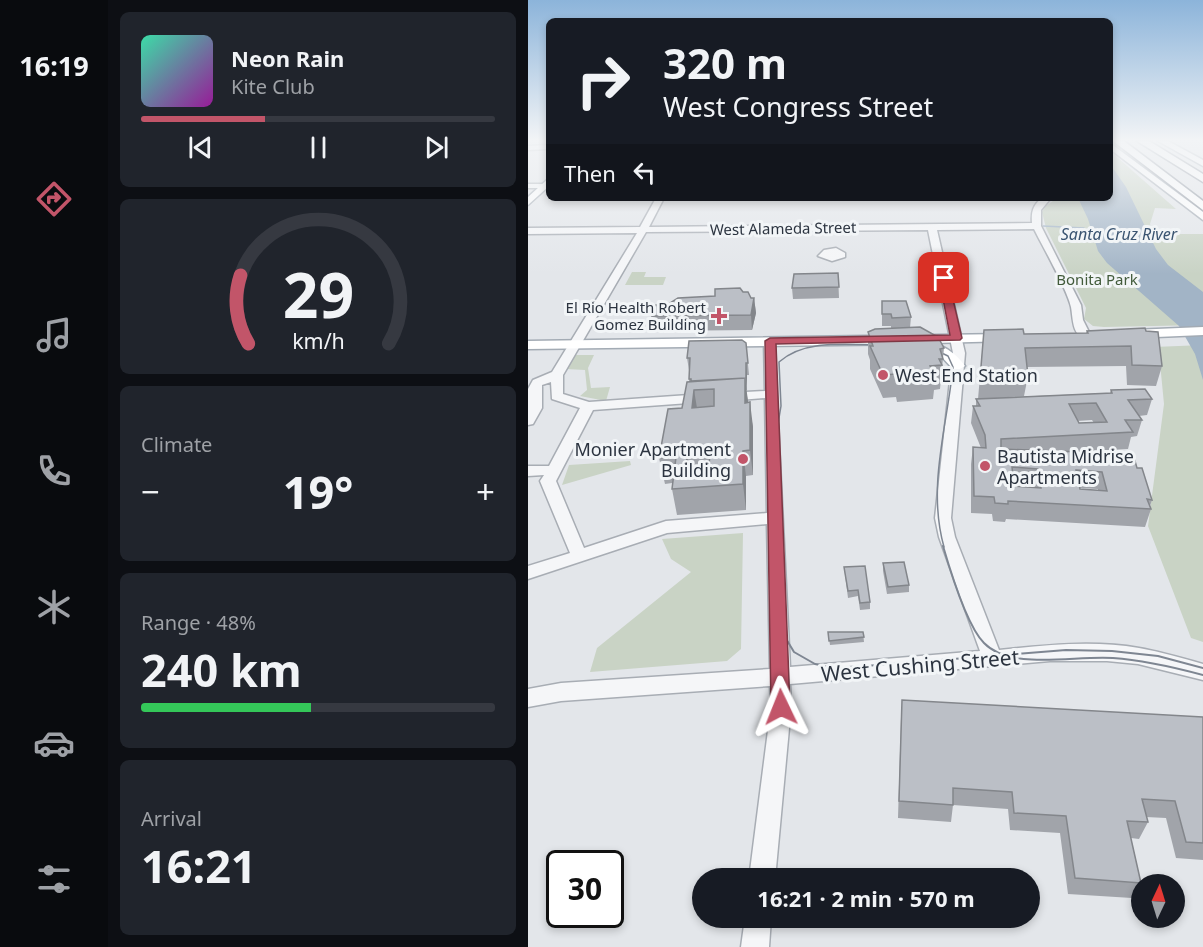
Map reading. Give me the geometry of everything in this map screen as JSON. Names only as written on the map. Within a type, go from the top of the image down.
[{"type":"highway","points":[[1175,185],[1203,207]]},
{"type":"main road","points":[[528,202],[546,185]]},
{"type":"main road","points":[[1162,185],[1203,217]]},
{"type":"main road","points":[[1203,331],[1168,335],[1203,338]]},
{"type":"main road","points":[[1065,337],[1090,336]]},
{"type":"main road","points":[[528,345],[1023,337]]},
{"type":"main road","points":[[899,339],[945,352],[958,366]]},
{"type":"street","points":[[658,201],[624,265],[557,375],[557,396],[588,406],[772,394]]},
{"type":"street","points":[[1043,201],[1034,212],[1033,226],[1063,300],[1074,300],[1077,320],[1090,336]]},
{"type":"street","points":[[932,226],[956,338],[958,366],[943,518],[947,537],[993,659]]},
{"type":"street","name":"West Alameda Street","points":[[528,231],[1033,226]]},
{"type":"street","points":[[833,251],[835,228]]},
{"type":"street","points":[[763,868],[781,707],[770,341]]},
{"type":"street","points":[[528,421],[535,408],[534,390],[537,383],[557,375]]},
{"type":"street","points":[[579,555],[548,481],[588,406]]},
{"type":"street","points":[[528,471],[554,470]]},
{"type":"street","points":[[528,573],[666,527],[776,518]]},
{"type":"street","name":"West Cushing Street","points":[[528,699],[561,692],[780,677],[1050,653],[1107,653],[1138,656],[1203,672]]},
{"type":"street","points":[[755,947],[757,928]]},
{"type":"green space","name":"Bonita Park","points":[[1113,185],[1149,185],[1176,209],[1155,208],[1150,224],[1154,234],[1203,234],[1203,325],[1093,326],[1084,319],[1086,308],[1046,228],[1042,212],[1053,201],[1113,201]]},
{"type":"green space","points":[[632,272],[646,272],[644,277],[666,277],[663,285],[625,285]]},
{"type":"green space","points":[[1203,345],[1203,642],[1191,638],[1148,526],[1164,404],[1160,363],[1154,347]]},
{"type":"green space","points":[[574,355],[594,355],[588,368],[591,388],[610,387],[606,401],[580,396],[587,390],[585,370],[566,369]]},
{"type":"green space","points":[[630,461],[631,465],[562,485],[569,465]]},
{"type":"green space","points":[[743,533],[741,649],[727,661],[590,672],[597,648],[691,572],[671,559],[662,539]]},
{"type":"water","name":"Santa Cruz River","points":[[1113,185],[1125,185],[1156,249],[1168,265],[1203,292],[1203,380],[1195,354],[1179,326],[1107,263],[1098,251],[1079,201],[1113,201]]},
{"type":"building","points":[[838,273],[839,287],[792,288],[794,274]]},
{"type":"building","points":[[740,288],[754,298],[751,315],[652,316],[656,305],[667,305],[678,298],[715,296],[715,289]]},
{"type":"building","points":[[882,301],[906,301],[911,317],[892,318],[891,314],[882,314]]},
{"type":"building","points":[[920,327],[938,337],[944,348],[940,349],[943,359],[939,359],[942,365],[930,366],[934,375],[898,378],[896,374],[883,375],[870,346],[873,346],[868,332],[875,329]]},
{"type":"building","points":[[1145,328],[1146,331],[1158,332],[1162,366],[1132,365],[1131,346],[1025,348],[1028,376],[980,379],[984,330],[1023,329],[1024,334],[1088,333],[1087,331]]},
{"type":"building","points":[[742,340],[746,343],[748,363],[746,363],[746,378],[691,381],[689,379],[690,358],[687,358],[689,341]]},
{"type":"building","points":[[745,378],[745,403],[750,402],[750,450],[743,451],[743,484],[672,489],[676,457],[659,458],[668,409],[682,408],[687,382]],"holes":[[[714,389],[714,406],[692,408],[694,390]],[[710,455],[708,474],[685,477],[687,456]]]},
{"type":"building","points":[[1145,389],[1152,399],[1128,400],[1142,420],[1125,420],[1133,432],[1001,439],[1001,449],[1133,454],[1137,468],[1142,468],[1152,500],[1147,499],[1151,509],[1008,501],[1008,504],[995,503],[994,497],[974,496],[973,447],[986,448],[985,435],[973,406],[980,406],[976,399],[1112,393],[1111,390]],"holes":[[[1096,403],[1107,422],[1079,423],[1069,404]],[[1012,467],[1038,469],[1041,488],[1014,486]],[[1076,470],[1102,472],[1107,491],[1080,489]]]},
{"type":"building","points":[[904,562],[909,585],[888,587],[883,563]]},
{"type":"building","points":[[865,566],[870,602],[860,603],[858,590],[848,591],[844,567]]},
{"type":"building","points":[[828,632],[863,632],[864,637],[829,641]]},
{"type":"building","points":[[902,700],[1203,717],[1203,843],[1186,842],[1175,801],[1142,799],[1148,822],[1127,821],[1139,874],[1131,874],[1131,882],[1075,878],[1066,816],[1014,813],[1012,792],[953,788],[953,805],[899,801]]},
{"type":"waterway","points":[[1043,226],[1084,228]]},
{"type":"tram line","points":[[780,547],[776,436],[781,406],[779,362],[790,354],[815,346],[884,345]]},
{"type":"tram line","points":[[929,347],[948,356],[953,367],[938,480],[937,502],[944,547]]},
{"type":"tram line","points":[[780,546],[785,637],[794,652],[815,664],[833,668],[1004,655]]},
{"type":"tram line","points":[[943,546],[971,624],[984,643],[1004,655]]},
{"type":"tram line","points":[[1004,655],[1066,650],[1112,651],[1158,656],[1203,668]]},
{"type":"tram line","points":[[1004,655],[1044,660],[1124,659],[1158,664],[1203,675]]},
{"type":"place","name":"El Rio Health Robert Gomez Building","points":[[719,316]]},
{"type":"place","name":"West End Station","points":[[883,375]]},
{"type":"place","name":"Monier Apartment Building","points":[[743,459]]},
{"type":"place","name":"Bautista Midrise Apartments","points":[[985,466]]},
{"type":"route","points":[[781,707],[770,341],[956,338],[944,278]]}]
